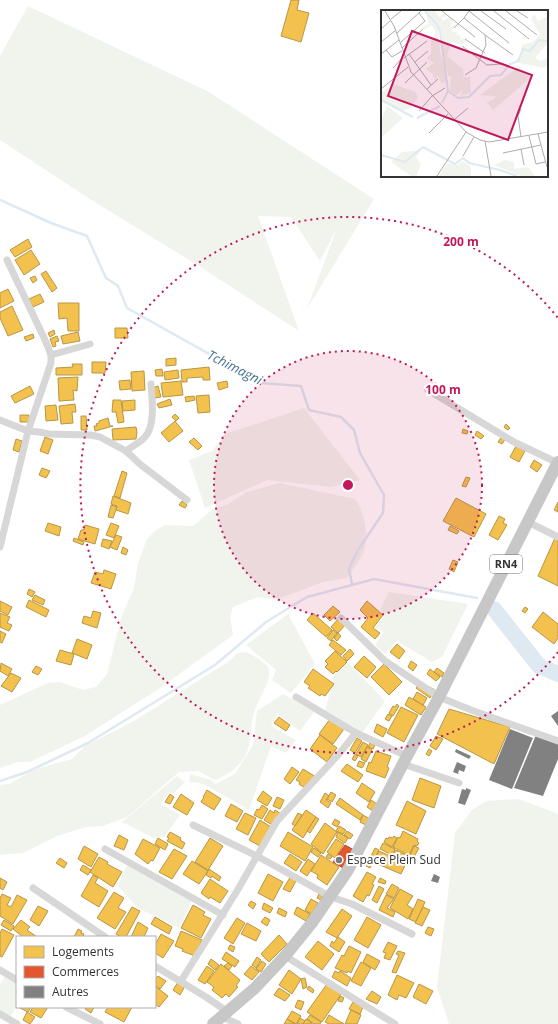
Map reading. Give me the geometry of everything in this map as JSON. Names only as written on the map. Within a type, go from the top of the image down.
[{"type":"highway","name":"RN4","points":[[221,1018],[255,988],[285,956],[331,897],[348,870],[439,697],[453,666],[558,462]]},
{"type":"street","points":[[0,547],[28,431],[51,363],[51,355],[45,340],[7,260]]},
{"type":"street","points":[[51,355],[90,344]]},
{"type":"street","points":[[126,451],[144,438],[148,432],[152,414],[151,384]]},
{"type":"street","points":[[428,390],[514,442],[558,462]]},
{"type":"street","points":[[0,420],[28,431],[49,434],[90,435],[100,437],[126,451],[141,466],[186,500]]},
{"type":"street","points":[[528,522],[558,537]]},
{"type":"street","points":[[341,618],[385,661],[439,697],[558,741]]},
{"type":"street","points":[[296,697],[356,734],[405,760],[460,783]]},
{"type":"street","points":[[181,981],[223,915],[277,821],[356,734]]},
{"type":"street","points":[[193,825],[257,856],[331,897],[352,904],[412,934]]},
{"type":"street","points":[[105,849],[223,915]]},
{"type":"street","points":[[33,888],[104,936]]},
{"type":"street","points":[[285,956],[395,1024]]},
{"type":"street","points":[[156,967],[181,981],[221,1018],[238,1024]]},
{"type":"street","points":[[0,970],[16,979]]},
{"type":"street","points":[[68,1008],[100,1024]]},
{"type":"street","points":[[0,1014],[17,1024]]},
{"type":"shaded area","points":[[28,6],[209,92],[374,199],[307,309],[337,228],[320,261],[291,217],[258,216],[299,331],[199,266],[93,201],[0,140],[0,56]]},
{"type":"shaded area","points":[[304,408],[360,480],[331,487],[267,480],[205,508],[189,460],[212,451],[225,434]]},
{"type":"shaded area","points":[[280,483],[355,499],[364,518],[366,538],[364,551],[361,558],[347,578],[323,582],[275,600],[258,597],[233,607],[230,617],[233,635],[160,688],[85,736],[30,762],[19,762],[0,768],[0,705],[48,683],[60,682],[83,690],[96,687],[107,674],[121,618],[134,588],[138,563],[147,539],[156,530],[165,525],[193,526],[212,510],[228,504],[247,492]]},
{"type":"shaded area","points":[[389,592],[468,604],[442,657],[432,662],[397,641],[385,654],[375,645],[384,632],[376,627],[385,615],[380,610]]},
{"type":"shaded area","points":[[288,614],[315,664],[291,693],[272,680],[276,670],[246,645]]},
{"type":"shaded area","points":[[246,652],[268,667],[269,677],[254,713],[247,753],[235,769],[215,780],[198,771],[179,772],[127,817],[103,826],[86,827],[57,836],[23,853],[0,855],[0,785],[9,784],[36,769],[72,759],[85,746],[134,721],[231,660],[237,653]]},
{"type":"shaded area","points":[[340,654],[385,701],[362,733],[325,711]]},
{"type":"shaded area","points":[[283,694],[314,712],[300,731],[278,714],[271,726],[296,740],[286,753],[271,746],[249,810],[204,784],[189,782],[190,774],[211,780],[216,784],[235,774],[253,745],[257,711]]},
{"type":"shaded area","points":[[177,776],[185,782],[174,793],[168,793],[161,804],[180,815],[164,837],[154,838],[122,822]]},
{"type":"shaded area","points":[[519,799],[558,814],[558,1024],[449,1024],[437,987],[455,833],[472,810],[486,801]]},
{"type":"shaded area","points":[[128,865],[192,901],[179,928],[138,908],[118,886],[124,870]]},
{"type":"shaded area","points":[[6,975],[16,981],[16,1007],[10,1017],[0,1012],[0,984]]},
{"type":"building: Logements","points":[[291,0],[299,0],[297,10],[309,13],[301,42],[281,36]]},
{"type":"building: Logements","points":[[28,239],[32,247],[15,257],[10,250]]},
{"type":"building: Logements","points":[[31,250],[40,264],[24,275],[15,260]]},
{"type":"building: Logements","points":[[46,271],[57,288],[52,292],[41,274]]},
{"type":"building: Logements","points":[[35,276],[37,280],[33,283],[30,278]]},
{"type":"building: Logements","points":[[8,289],[14,301],[0,308],[0,293]]},
{"type":"building: Logements","points":[[40,294],[44,302],[33,307],[29,299]]},
{"type":"building: Logements","points":[[58,303],[79,303],[79,331],[68,331],[67,318],[59,319]]},
{"type":"building: Logements","points":[[12,306],[23,330],[8,336],[0,318],[0,312]]},
{"type":"building: Logements","points":[[115,328],[127,328],[128,338],[115,338]]},
{"type":"building: Logements","points":[[54,330],[55,334],[50,337],[48,333]]},
{"type":"building: Logements","points":[[78,332],[80,341],[63,344],[61,336]]},
{"type":"building: Logements","points":[[33,334],[34,338],[26,341],[24,337]]},
{"type":"building: Logements","points":[[57,336],[59,341],[55,342],[56,346],[53,347],[50,339]]},
{"type":"building: Logements","points":[[176,358],[176,365],[166,366],[166,359]]},
{"type":"building: Logements","points":[[92,362],[106,362],[105,373],[92,373]]},
{"type":"building: Logements","points":[[72,364],[82,364],[82,375],[56,375],[56,368],[73,367]]},
{"type":"building: Logements","points":[[209,367],[210,380],[203,380],[203,377],[187,378],[187,382],[182,382],[181,370]]},
{"type":"building: Logements","points":[[162,369],[163,376],[156,376],[155,370]]},
{"type":"building: Logements","points":[[178,370],[179,378],[165,380],[164,372]]},
{"type":"building: Logements","points":[[144,371],[145,390],[132,391],[131,372]]},
{"type":"building: Logements","points":[[78,377],[77,391],[73,390],[74,400],[59,401],[58,378]]},
{"type":"building: Logements","points":[[130,380],[131,389],[120,390],[119,381]]},
{"type":"building: Logements","points":[[181,381],[183,395],[163,397],[161,383]]},
{"type":"building: Logements","points":[[227,381],[228,387],[219,390],[217,383]]},
{"type":"building: Logements","points":[[30,386],[34,394],[15,403],[11,396]]},
{"type":"building: Logements","points":[[158,386],[161,397],[155,398],[152,388]]},
{"type":"building: Logements","points":[[209,395],[210,412],[198,413],[196,396]]},
{"type":"building: Logements","points":[[194,396],[195,400],[186,402],[185,397]]},
{"type":"building: Logements","points":[[170,399],[172,405],[159,408],[157,404]]},
{"type":"building: Logements","points":[[113,400],[121,400],[124,422],[118,423],[116,412],[112,412]]},
{"type":"building: Logements","points":[[135,400],[135,410],[123,411],[122,401]]},
{"type":"building: Logements","points":[[75,404],[76,412],[72,412],[73,423],[61,424],[59,406]]},
{"type":"building: Logements","points":[[56,405],[58,420],[46,421],[45,406]]},
{"type":"building: Logements","points":[[175,414],[179,418],[176,421],[172,417]]},
{"type":"building: Logements","points":[[20,415],[29,415],[30,422],[20,422]]},
{"type":"building: Logements","points":[[81,416],[86,416],[87,430],[81,430]]},
{"type":"building: Logements","points":[[108,418],[110,426],[113,426],[95,431],[94,426],[97,426],[96,424],[99,423],[99,421]]},
{"type":"building: Logements","points":[[175,421],[183,431],[169,442],[161,433]]},
{"type":"building: Logements","points":[[506,424],[510,428],[508,430],[504,427]]},
{"type":"building: Logements","points":[[136,427],[136,439],[113,440],[112,429]]},
{"type":"building: Logements","points":[[463,429],[468,431],[467,434],[462,433]]},
{"type":"building: Logements","points":[[477,431],[484,436],[481,439],[475,435]]},
{"type":"building: Logements","points":[[503,435],[506,438],[502,444],[498,442]]},
{"type":"building: Logements","points":[[45,437],[53,440],[48,454],[40,451]]},
{"type":"building: Logements","points":[[194,438],[202,446],[198,450],[189,442]]},
{"type":"building: Logements","points":[[16,439],[22,441],[19,452],[13,450]]},
{"type":"building: Logements","points":[[516,446],[525,451],[519,462],[510,457]]},
{"type":"building: Logements","points":[[534,460],[542,465],[537,472],[530,467]]},
{"type":"building: Logements","points":[[42,468],[50,471],[46,478],[39,475]]},
{"type":"building: Logements","points":[[122,471],[127,473],[120,498],[114,496]]},
{"type":"building: Logements","points":[[466,477],[470,478],[466,487],[462,486]]},
{"type":"building: Logements","points":[[113,496],[131,503],[128,514],[116,510],[117,506],[111,504]]},
{"type":"building: Logements","points":[[456,498],[486,514],[474,537],[443,521]]},
{"type":"building: Logements","points":[[182,501],[187,505],[185,508],[179,505]]},
{"type":"building: Logements","points":[[558,502],[558,512],[554,510]]},
{"type":"building: Logements","points":[[111,505],[117,507],[113,518],[108,517]]},
{"type":"building: Logements","points":[[499,516],[505,519],[503,523],[507,525],[498,540],[489,535]]},
{"type":"building: Logements","points":[[48,523],[61,527],[59,536],[45,531]]},
{"type":"building: Logements","points":[[111,523],[119,526],[114,538],[106,535]]},
{"type":"building: Logements","points":[[85,525],[99,529],[95,544],[78,539],[81,530],[84,530]]},
{"type":"building: Logements","points":[[450,526],[459,531],[457,534],[448,530]]},
{"type":"building: Logements","points":[[116,535],[122,537],[117,550],[110,547]]},
{"type":"building: Logements","points":[[74,538],[84,542],[83,545],[73,541]]},
{"type":"building: Logements","points":[[555,538],[558,539],[558,586],[538,576]]},
{"type":"building: Logements","points":[[103,539],[112,541],[109,549],[101,546]]},
{"type":"building: Logements","points":[[123,547],[128,550],[126,555],[121,553]]},
{"type":"building: Logements","points":[[453,560],[458,562],[454,572],[449,569]]},
{"type":"building: Logements","points":[[104,570],[116,574],[111,589],[91,583],[95,572],[103,574]]},
{"type":"building: Logements","points":[[29,589],[35,592],[32,597],[27,594]]},
{"type":"building: Logements","points":[[35,595],[45,600],[43,605],[32,600]]},
{"type":"building: Logements","points":[[29,600],[49,610],[46,617],[26,607]]},
{"type":"building: Logements","points":[[0,601],[12,607],[8,615],[0,611]]},
{"type":"building: Logements","points":[[367,601],[383,615],[373,628],[380,633],[375,639],[361,627],[368,618],[360,610]]},
{"type":"building: Logements","points":[[333,606],[340,612],[330,621],[324,615]]},
{"type":"building: Logements","points":[[525,607],[528,609],[525,613],[522,611]]},
{"type":"building: Logements","points":[[93,611],[101,613],[97,628],[82,623],[84,616],[91,618]]},
{"type":"building: Logements","points":[[543,612],[558,624],[558,638],[554,644],[532,627]]},
{"type":"building: Logements","points":[[0,613],[10,617],[7,623],[12,625],[9,631],[0,627]]},
{"type":"building: Logements","points":[[313,613],[332,630],[326,637],[307,620]]},
{"type":"building: Logements","points":[[339,618],[346,624],[338,633],[331,627]]},
{"type":"building: Logements","points":[[333,630],[337,633],[331,641],[327,638]]},
{"type":"building: Logements","points":[[0,631],[6,634],[2,643],[0,642]]},
{"type":"building: Logements","points":[[338,633],[341,636],[337,641],[334,638]]},
{"type":"building: Logements","points":[[77,639],[92,645],[87,659],[72,653]]},
{"type":"building: Logements","points":[[333,640],[346,650],[341,655],[329,645]]},
{"type":"building: Logements","points":[[397,644],[405,651],[399,659],[390,652]]},
{"type":"building: Logements","points":[[350,649],[354,654],[347,661],[343,656]]},
{"type":"building: Logements","points":[[60,650],[74,654],[71,665],[56,661]]},
{"type":"building: Logements","points":[[335,651],[347,662],[333,674],[325,667],[328,664],[325,661]]},
{"type":"building: Logements","points":[[364,656],[376,667],[367,678],[354,667]]},
{"type":"building: Logements","points":[[411,661],[417,665],[413,671],[408,667]]},
{"type":"building: Logements","points":[[1,663],[12,669],[8,676],[0,671]]},
{"type":"building: Logements","points":[[384,664],[402,682],[389,695],[371,677]]},
{"type":"building: Logements","points":[[36,666],[42,669],[38,675],[32,672]]},
{"type":"building: Logements","points":[[437,668],[444,673],[442,677],[434,672]]},
{"type":"building: Logements","points":[[313,669],[334,684],[325,696],[321,694],[320,696],[308,688],[310,686],[304,682]]},
{"type":"building: Logements","points":[[430,669],[440,677],[436,681],[427,674]]},
{"type":"building: Logements","points":[[11,673],[21,678],[12,692],[1,686]]},
{"type":"building: Logements","points":[[420,682],[435,690],[430,698],[416,688]]},
{"type":"building: Logements","points":[[417,692],[427,698],[423,705],[413,699]]},
{"type":"building: Logements","points":[[409,697],[426,707],[421,715],[405,705]]},
{"type":"building: Logements","points":[[397,704],[399,706],[393,716],[389,713],[393,706],[395,707]]},
{"type":"building: Logements","points":[[401,707],[418,715],[404,742],[387,733]]},
{"type":"building: Logements","points":[[449,709],[510,727],[494,764],[437,734]]},
{"type":"building: Logements","points":[[388,714],[392,716],[389,721],[385,719]]},
{"type":"building: Logements","points":[[279,717],[290,725],[286,731],[274,723]]},
{"type":"building: Logements","points":[[330,719],[344,729],[333,744],[319,734]]},
{"type":"building: Logements","points":[[377,724],[387,729],[383,737],[374,732]]},
{"type":"building: Logements","points":[[320,735],[337,748],[327,762],[310,749]]},
{"type":"building: Logements","points":[[436,736],[443,739],[436,750],[430,746]]},
{"type":"building: Logements","points":[[357,738],[362,741],[355,753],[350,750]]},
{"type":"building: Logements","points":[[363,742],[368,745],[361,757],[356,754]]},
{"type":"building: Logements","points":[[370,743],[375,745],[373,749],[368,747]]},
{"type":"building: Logements","points":[[367,747],[372,750],[366,762],[361,759]]},
{"type":"building: Logements","points":[[429,749],[432,751],[429,756],[426,754]]},
{"type":"building: Logements","points":[[376,751],[391,756],[387,767],[389,768],[385,778],[366,771],[369,762],[371,763]]},
{"type":"building: Logements","points":[[355,754],[358,756],[355,761],[352,759]]},
{"type":"building: Logements","points":[[359,761],[365,763],[362,768],[357,766]]},
{"type":"building: Logements","points":[[347,764],[363,775],[358,782],[341,771]]},
{"type":"building: Logements","points":[[292,767],[299,772],[290,784],[284,779]]},
{"type":"building: Logements","points":[[303,769],[316,777],[305,788],[296,780]]},
{"type":"building: Logements","points":[[420,778],[441,786],[434,808],[412,800]]},
{"type":"building: Logements","points":[[362,783],[375,792],[369,802],[356,793]]},
{"type":"building: Logements","points":[[207,790],[221,799],[214,810],[201,802]]},
{"type":"building: Logements","points":[[263,791],[272,798],[267,806],[257,800]]},
{"type":"building: Logements","points":[[331,792],[336,795],[332,802],[327,799]]},
{"type":"building: Logements","points":[[325,793],[329,796],[326,800],[331,803],[328,808],[320,802]]},
{"type":"building: Logements","points":[[170,794],[174,797],[170,804],[165,802]]},
{"type":"building: Logements","points":[[181,794],[194,803],[187,815],[173,807]]},
{"type":"building: Logements","points":[[277,797],[284,800],[280,809],[273,806]]},
{"type":"building: Logements","points":[[340,798],[363,815],[360,820],[336,804]]},
{"type":"building: Logements","points":[[371,800],[377,804],[373,811],[367,807]]},
{"type":"building: Logements","points":[[407,801],[426,811],[416,834],[396,825]]},
{"type":"building: Logements","points":[[231,804],[243,811],[237,822],[225,816]]},
{"type":"building: Logements","points":[[262,805],[268,809],[262,819],[254,815],[257,809],[259,810]]},
{"type":"building: Logements","points":[[270,810],[274,813],[275,810],[281,814],[274,826],[264,820]]},
{"type":"building: Logements","points":[[306,810],[316,817],[303,838],[292,830]]},
{"type":"building: Logements","points":[[245,813],[256,818],[248,835],[236,829]]},
{"type":"building: Logements","points":[[298,813],[302,815],[295,826],[292,824]]},
{"type":"building: Logements","points":[[363,815],[370,819],[366,825],[360,822]]},
{"type":"building: Logements","points":[[316,817],[319,819],[310,833],[307,831]]},
{"type":"building: Logements","points":[[335,819],[340,822],[337,827],[332,824]]},
{"type":"building: Logements","points":[[260,820],[271,827],[260,846],[249,840]]},
{"type":"building: Logements","points":[[325,823],[337,832],[323,854],[311,844]]},
{"type":"building: Logements","points":[[339,826],[346,830],[343,834],[336,831]]},
{"type":"building: Logements","points":[[347,831],[353,835],[350,839],[344,835]]},
{"type":"building: Logements","points":[[403,831],[418,839],[417,841],[419,843],[417,846],[414,845],[409,855],[393,847]]},
{"type":"building: Logements","points":[[170,832],[181,838],[180,840],[185,843],[182,849],[167,841],[169,838],[167,837]]},
{"type":"building: Logements","points":[[288,832],[313,847],[305,861],[280,846]]},
{"type":"building: Logements","points":[[338,832],[348,838],[345,843],[336,837]]},
{"type":"building: Logements","points":[[119,835],[128,840],[124,850],[114,846]]},
{"type":"building: Logements","points":[[394,836],[397,838],[392,847],[384,842],[386,838],[393,838]]},
{"type":"building: Logements","points":[[158,838],[168,844],[165,850],[155,844]]},
{"type":"building: Logements","points":[[210,838],[223,846],[208,870],[195,862]]},
{"type":"building: Logements","points":[[143,839],[160,848],[153,861],[151,860],[148,864],[135,854]]},
{"type":"building: Logements","points":[[336,839],[344,844],[335,858],[327,852]]},
{"type":"building: Logements","points":[[383,843],[395,849],[392,855],[380,849]]},
{"type":"building: Logements","points":[[84,846],[98,854],[91,867],[78,859]]},
{"type":"building: Logements","points":[[414,846],[419,848],[414,857],[410,855]]},
{"type":"building: Logements","points":[[314,848],[321,853],[318,857],[311,852]]},
{"type":"building: Logements","points":[[375,848],[379,850],[370,868],[366,866]]},
{"type":"building: Logements","points":[[174,849],[187,856],[172,879],[159,872]]},
{"type":"building: Logements","points":[[395,850],[398,851],[395,857],[392,856]]},
{"type":"building: Logements","points":[[379,851],[406,863],[401,874],[373,862]]},
{"type":"building: Logements","points":[[398,851],[411,857],[408,863],[396,857]]},
{"type":"building: Logements","points":[[290,854],[302,862],[296,871],[284,863]]},
{"type":"building: Logements","points":[[328,854],[332,857],[330,859],[326,857]]},
{"type":"building: Logements","points":[[321,855],[339,867],[327,885],[317,878],[318,875],[311,871]]},
{"type":"building: Logements","points":[[99,857],[108,862],[107,864],[122,872],[113,887],[90,872]]},
{"type":"building: Logements","points":[[60,858],[67,863],[64,868],[56,863]]},
{"type":"building: Logements","points":[[308,859],[315,864],[307,876],[300,871]]},
{"type":"building: Logements","points":[[192,861],[208,871],[199,884],[183,874]]},
{"type":"building: Logements","points":[[83,865],[91,870],[88,875],[80,870]]},
{"type":"building: Logements","points":[[209,869],[221,877],[219,881],[212,876],[211,878],[206,875]]},
{"type":"building: Logements","points":[[367,872],[376,877],[372,884],[374,885],[369,896],[367,895],[363,902],[353,896]]},
{"type":"building: Logements","points":[[268,874],[283,882],[273,901],[258,893]]},
{"type":"building: Logements","points":[[93,875],[98,878],[95,883],[108,891],[99,907],[81,896]]},
{"type":"building: Logements","points":[[291,876],[297,879],[290,892],[283,889]]},
{"type":"building: Logements","points":[[0,878],[7,882],[3,890],[0,888]]},
{"type":"building: Logements","points":[[380,878],[386,881],[385,884],[378,882]]},
{"type":"building: Logements","points":[[210,879],[228,891],[220,903],[210,897],[209,899],[201,893]]},
{"type":"building: Logements","points":[[392,884],[399,888],[394,898],[386,894]]},
{"type":"building: Logements","points":[[379,886],[384,889],[377,903],[372,900]]},
{"type":"building: Logements","points":[[400,889],[413,896],[407,905],[413,909],[408,919],[390,908]]},
{"type":"building: Logements","points":[[114,892],[124,898],[118,908],[126,912],[115,929],[97,918]]},
{"type":"building: Logements","points":[[2,894],[11,898],[7,905],[11,907],[17,895],[27,900],[13,924],[0,916],[0,898]]},
{"type":"building: Logements","points":[[319,894],[323,895],[321,900],[317,898]]},
{"type":"building: Logements","points":[[386,895],[394,899],[387,908],[395,912],[393,917],[379,910]]},
{"type":"building: Logements","points":[[311,899],[318,903],[311,914],[305,910]]},
{"type":"building: Logements","points":[[418,899],[425,902],[416,922],[409,919]]},
{"type":"building: Logements","points":[[251,901],[256,904],[253,909],[248,905]]},
{"type":"building: Logements","points":[[264,903],[273,908],[270,913],[262,909]]},
{"type":"building: Logements","points":[[193,905],[205,912],[203,915],[211,919],[201,938],[181,928]]},
{"type":"building: Logements","points":[[38,906],[48,911],[39,926],[30,920]]},
{"type":"building: Logements","points":[[132,907],[140,911],[127,936],[119,936],[116,934]]},
{"type":"building: Logements","points":[[297,907],[310,914],[306,921],[294,914]]},
{"type":"building: Logements","points":[[423,907],[430,910],[422,926],[415,923]]},
{"type":"building: Logements","points":[[279,908],[287,912],[285,917],[277,913]]},
{"type":"building: Logements","points":[[342,909],[352,916],[337,938],[326,932]]},
{"type":"building: Logements","points":[[155,917],[172,927],[169,934],[151,924]]},
{"type":"building: Logements","points":[[265,917],[270,920],[267,926],[261,922]]},
{"type":"building: Logements","points":[[367,917],[381,925],[368,948],[354,940]]},
{"type":"building: Logements","points":[[237,918],[245,923],[233,944],[224,938]]},
{"type":"building: Logements","points":[[4,920],[14,926],[11,931],[1,925]]},
{"type":"building: Logements","points":[[21,920],[30,927],[27,930],[36,936],[22,936],[13,929]]},
{"type":"building: Logements","points":[[138,922],[148,928],[144,936],[131,936]]},
{"type":"building: Logements","points":[[247,923],[261,931],[256,941],[241,934]]},
{"type":"building: Logements","points":[[428,927],[434,929],[431,936],[425,933]]},
{"type":"building: Logements","points":[[2,929],[14,935],[2,957],[0,956],[0,933]]},
{"type":"building: Logements","points":[[78,929],[84,934],[83,936],[74,936]]},
{"type":"building: Logements","points":[[181,931],[202,940],[195,956],[182,951],[183,949],[175,946]]},
{"type":"building: Logements","points":[[161,934],[174,941],[163,958],[156,954],[156,943]]},
{"type":"building: Logements","points":[[279,935],[287,944],[269,962],[261,954]]},
{"type":"building: Logements","points":[[338,937],[345,942],[339,952],[330,946],[332,941],[334,943]]},
{"type":"building: Logements","points":[[318,941],[334,954],[322,970],[305,957]]},
{"type":"building: Logements","points":[[388,942],[397,946],[390,960],[384,958],[386,953],[383,952]]},
{"type":"building: Logements","points":[[230,945],[235,947],[233,952],[228,949]]},
{"type":"building: Logements","points":[[349,946],[361,952],[351,973],[348,971],[347,973],[335,968]]},
{"type":"building: Logements","points":[[398,951],[405,953],[396,973],[392,972],[399,955],[396,954]]},
{"type":"building: Logements","points":[[226,952],[239,961],[235,967],[222,959]]},
{"type":"building: Logements","points":[[367,954],[380,961],[375,970],[363,962]]},
{"type":"building: Logements","points":[[257,957],[261,960],[256,968],[252,965]]},
{"type":"building: Logements","points":[[211,959],[219,965],[215,970],[208,964]]},
{"type":"building: Logements","points":[[262,961],[266,964],[261,972],[256,969]]},
{"type":"building: Logements","points":[[361,962],[371,968],[361,986],[351,981]]},
{"type":"building: Logements","points":[[228,963],[232,966],[229,970],[224,966]]},
{"type":"building: Logements","points":[[221,964],[240,980],[236,986],[238,987],[229,997],[226,994],[222,998],[212,990],[214,987],[207,982]]},
{"type":"building: Logements","points":[[207,966],[214,971],[205,984],[198,980]]},
{"type":"building: Logements","points":[[251,966],[259,972],[252,980],[244,974]]},
{"type":"building: Logements","points":[[289,970],[301,979],[292,994],[279,985]]},
{"type":"building: Logements","points":[[335,971],[339,973],[340,971],[351,978],[347,986],[332,977]]},
{"type":"building: Logements","points":[[397,975],[414,983],[406,998],[399,995],[397,1000],[388,995]]},
{"type":"building: Logements","points":[[158,976],[166,981],[160,989],[156,986],[156,978]]},
{"type":"building: Logements","points":[[305,978],[307,987],[303,989],[301,979]]},
{"type":"building: Logements","points":[[178,982],[185,986],[180,995],[173,990]]},
{"type":"building: Logements","points":[[327,984],[342,993],[322,1022],[307,1012]]},
{"type":"building: Logements","points":[[419,984],[433,991],[426,1004],[413,997]]},
{"type":"building: Logements","points":[[309,986],[314,990],[313,993],[307,989]]},
{"type":"building: Logements","points":[[156,987],[168,996],[159,1007],[156,1005]]},
{"type":"building: Logements","points":[[279,988],[290,995],[285,1001],[274,995]]},
{"type":"building: Logements","points":[[372,991],[381,997],[377,1004],[366,999]]},
{"type":"building: Logements","points":[[340,996],[344,998],[342,1002],[338,1001]]},
{"type":"building: Logements","points":[[298,1000],[304,1002],[301,1010],[295,1007]]},
{"type":"building: Logements","points":[[353,1002],[363,1007],[360,1014],[349,1009]]},
{"type":"building: Logements","points":[[20,1008],[30,1008],[28,1012]]},
{"type":"building: Logements","points":[[32,1008],[47,1008],[41,1018],[30,1012]]},
{"type":"building: Logements","points":[[86,1008],[94,1008],[91,1013],[85,1009]]},
{"type":"building: Logements","points":[[107,1008],[131,1008],[124,1022],[105,1012]]},
{"type":"building: Logements","points":[[351,1010],[361,1015],[357,1024],[345,1024]]},
{"type":"building: Logements","points":[[292,1011],[301,1016],[296,1024],[287,1019]]},
{"type":"building: Logements","points":[[27,1012],[35,1017],[30,1024],[23,1020]]},
{"type":"building: Logements","points":[[310,1015],[321,1022],[320,1024],[314,1024],[307,1019]]},
{"type":"building: Logements","points":[[329,1015],[344,1024],[329,1024],[325,1022]]},
{"type":"building: Logements","points":[[300,1018],[305,1021],[303,1024],[297,1024]]},
{"type":"building: Logements","points":[[287,1019],[295,1024],[284,1024]]},
{"type":"building: Logements","points":[[306,1019],[312,1023],[312,1024],[303,1024]]},
{"type":"building: Commerces","points":[[345,845],[354,850],[343,868],[333,862]]},
{"type":"building: Autres","points":[[558,711],[558,726],[551,716]]},
{"type":"building: Autres","points":[[510,729],[533,738],[512,789],[489,780]]},
{"type":"building: Autres","points":[[536,735],[558,743],[558,759],[543,796],[514,788]]},
{"type":"building: Autres","points":[[456,749],[471,756],[469,759],[455,752]]},
{"type":"building: Autres","points":[[457,762],[466,766],[464,772],[459,770],[458,774],[453,772]]},
{"type":"building: Autres","points":[[466,788],[471,790],[465,805],[458,803],[462,789],[466,790]]},
{"type":"building: Autres","points":[[434,874],[440,877],[438,883],[431,881]]},
{"type":"waterway","name":"Tchimagni","points":[[0,200],[51,223],[87,236],[106,278],[118,286],[127,308],[261,383],[301,386],[309,410],[341,417],[354,430],[360,453],[384,495],[383,513],[358,550],[349,568],[352,585],[374,579],[477,598]]},
{"type":"waterway","points":[[0,781],[27,772],[88,743],[215,665],[266,622],[307,597],[352,585]]},
{"type":"waterway","name":"Tchimagni","points":[[494,609],[539,666],[558,674]]},
{"type":"place","name":"Espace Plein Sud","points":[[339,860]]}]
